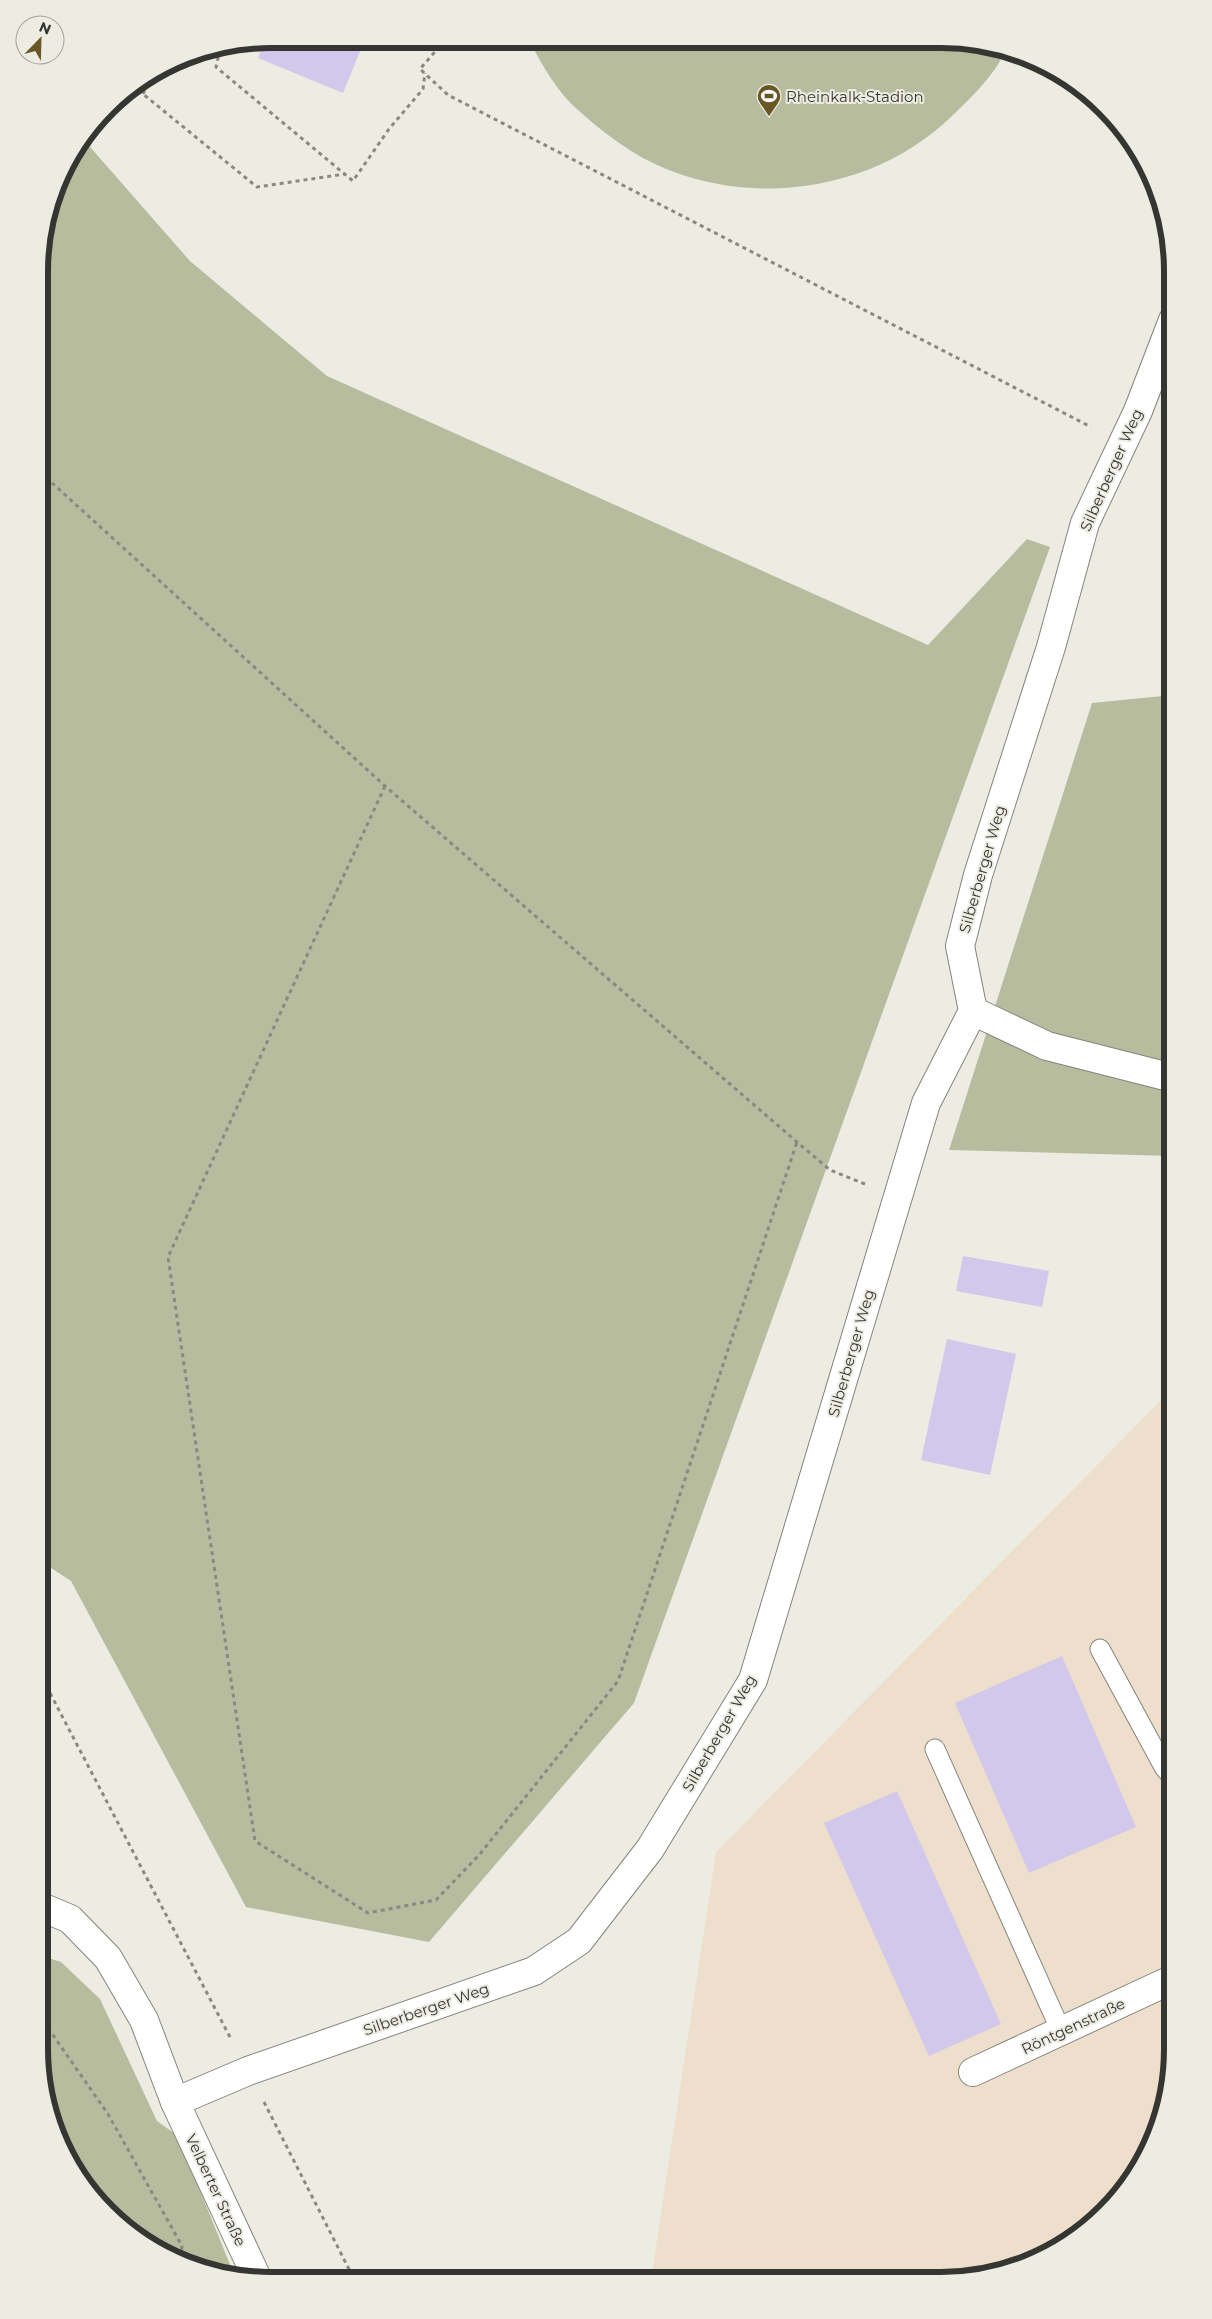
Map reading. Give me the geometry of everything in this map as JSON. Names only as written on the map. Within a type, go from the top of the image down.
[{"type":"street","name":"Silberberger Weg","points":[[175,2102],[248,2071],[534,1971],[579,1941],[650,1849],[753,1680],[926,1103],[973,1011],[960,946],[978,875],[1051,647],[1086,523],[1138,411],[1164,343]]},
{"type":"street","points":[[973,1011],[1047,1046],[1164,1076]]},
{"type":"street","name":"Velberter Straße","points":[[48,1910],[70,1919],[108,1958],[144,2020],[175,2102],[253,2271]]},
{"type":"street","name":"Röntgenstraße","points":[[973,2072],[1164,1983]]},
{"type":"lane","points":[[1100,1648],[1164,1767]]},
{"type":"lane","points":[[935,1749],[1061,2031]]},
{"type":"path","points":[[438,48],[420,69],[448,95],[1123,444]]},
{"type":"path","points":[[219,54],[216,67],[353,180],[389,129],[423,89],[425,73]]},
{"type":"path","points":[[143,94],[147,85]]},
{"type":"path","points":[[138,92],[143,94],[257,187],[345,174]]},
{"type":"path","points":[[48,479],[385,786],[796,1142],[830,1170],[897,1196]]},
{"type":"path","points":[[385,786],[168,1257],[256,1841],[368,1913],[436,1900],[480,1854],[618,1681],[796,1142]]},
{"type":"path","points":[[48,1689],[351,2272]]},
{"type":"path","points":[[48,2028],[108,2114],[182,2246],[181,2252]]},
{"type":"shaded area","points":[[1164,1397],[1163,2077],[1153,2120],[1135,2160],[1099,2206],[1053,2242],[1013,2260],[970,2270],[941,2272],[652,2272],[716,1852]]},
{"type":"green space","name":"Rheinkalk-Stadion","points":[[533,48],[956,48],[1003,56],[990,76],[954,114],[922,141],[886,162],[847,177],[806,186],[764,188],[722,185],[682,175],[634,153],[571,104]]},
{"type":"green space","points":[[87,144],[190,261],[327,376],[928,645],[1027,539],[1050,547],[634,1703],[429,1942],[246,1907],[71,1581],[48,1566],[48,256],[49,242],[59,199],[77,159]]},
{"type":"green space","points":[[1164,696],[1164,1156],[949,1150],[1092,703]]},
{"type":"green space","points":[[48,1958],[61,1962],[100,1999],[157,2121],[178,2136],[231,2268],[199,2260],[159,2242],[147,2234],[113,2206],[77,2160],[59,2120],[49,2077]]},
{"type":"building","points":[[262,48],[361,48],[343,93],[258,58]]},
{"type":"building","points":[[963,1256],[1049,1271],[1042,1307],[956,1291]]},
{"type":"building","points":[[947,1339],[1016,1354],[990,1475],[921,1460]]},
{"type":"building","points":[[1062,1656],[1136,1827],[1029,1873],[955,1703]]},
{"type":"building","points":[[897,1791],[1001,2024],[929,2056],[824,1823]]},
{"type":"place","name":"Rheinkalk-Stadion","points":[[769,117]]}]
